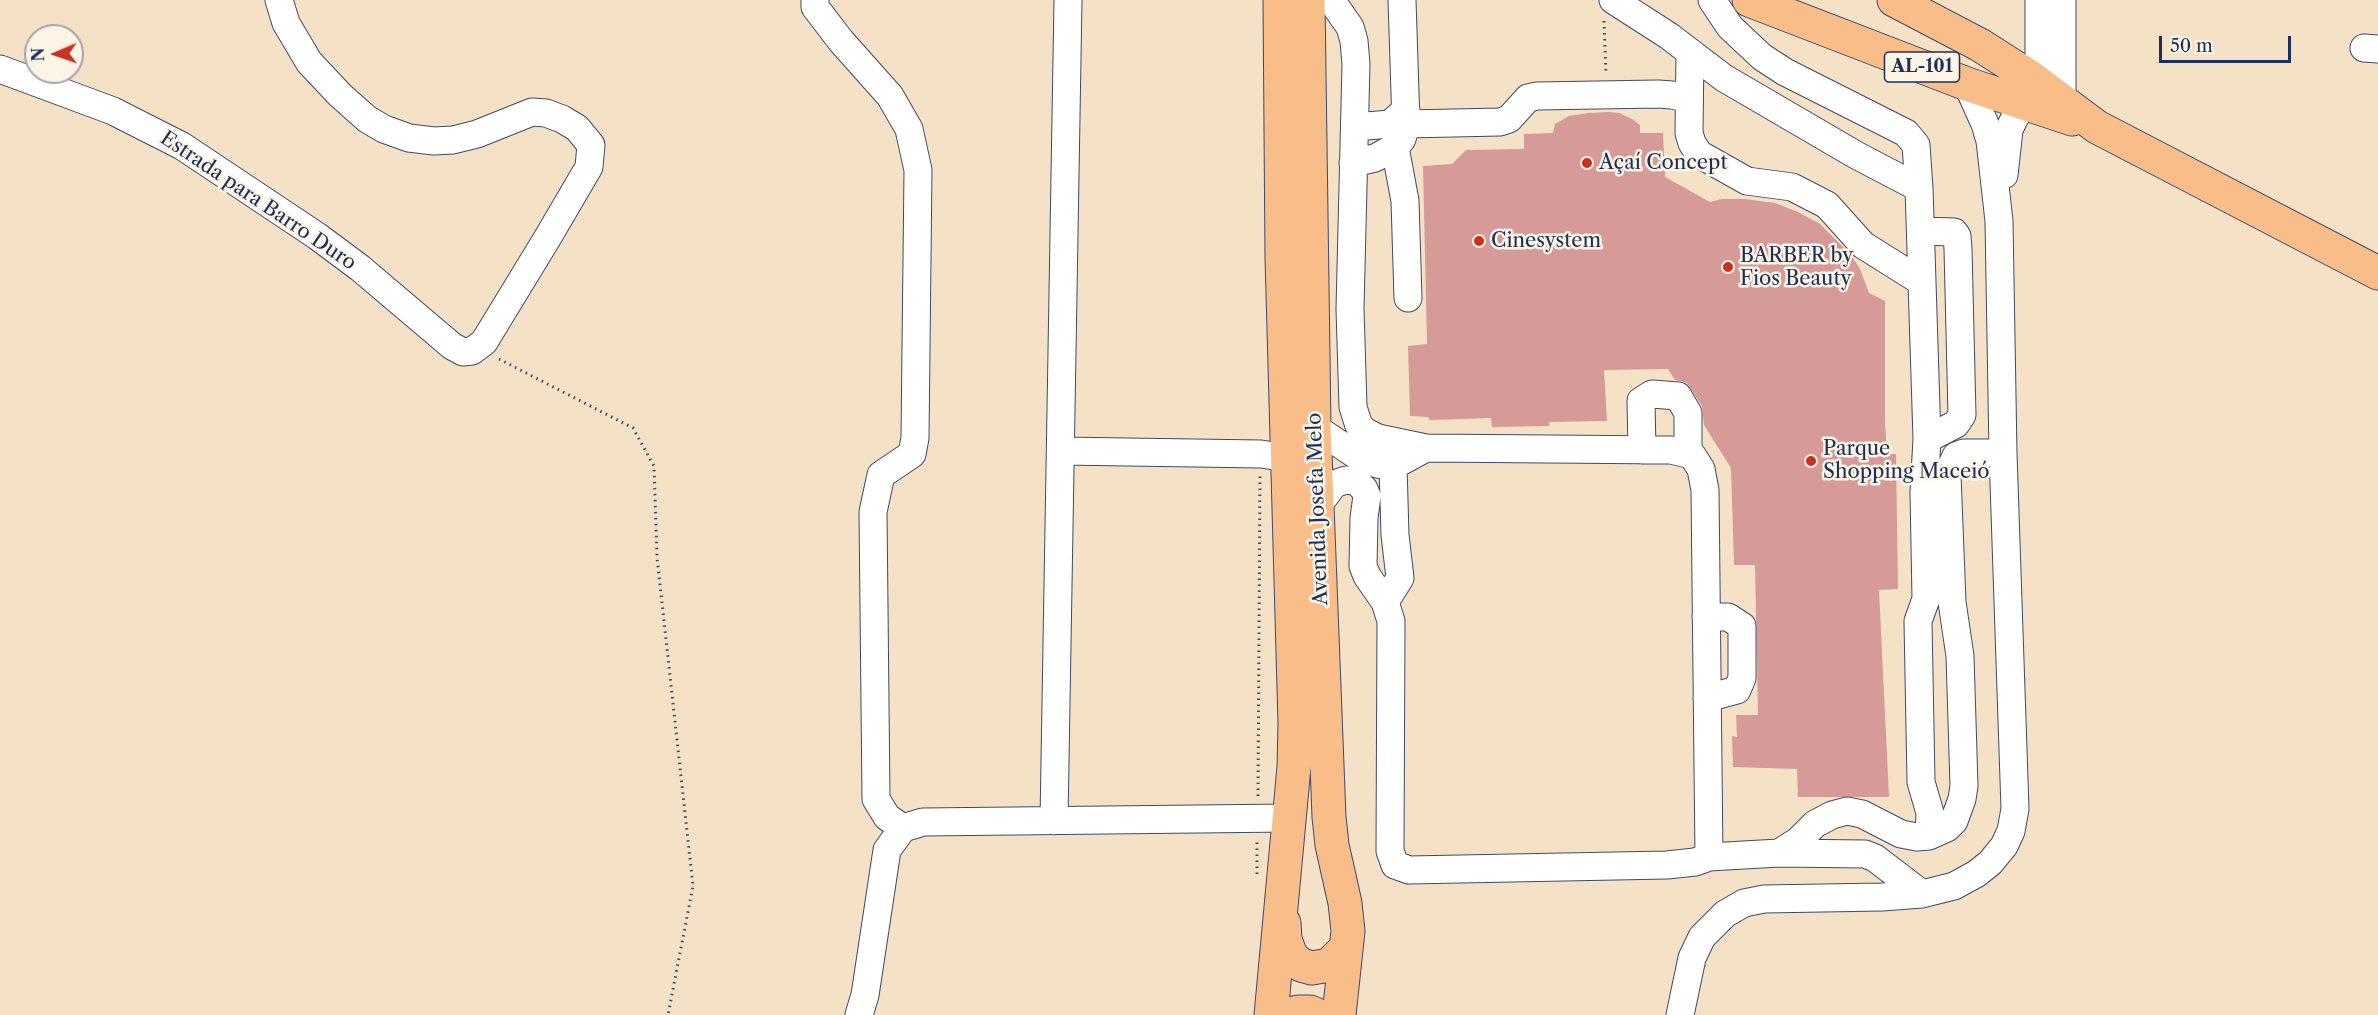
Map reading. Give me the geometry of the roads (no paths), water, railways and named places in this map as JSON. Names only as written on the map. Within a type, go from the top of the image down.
[{"type":"main road","name":"Avenida Josefa Melo","points":[[1270,1015],[1270,879],[1289,818],[1295,724],[1274,456],[1282,258],[1280,0]]},
{"type":"main road","name":"Avenida Josefa Melo","points":[[1308,0],[1314,427],[1329,816],[1348,932],[1339,1015]]},
{"type":"main road","name":"AL-101","points":[[1749,0],[1967,84],[2042,96]]},
{"type":"main road","name":"AL-101","points":[[1894,0],[1980,45],[2042,96],[2378,273]]},
{"type":"main road","points":[[1270,879],[1291,956],[1301,965],[1312,968],[1329,965],[1346,948]]},
{"type":"main road","points":[[1286,1015],[1310,1012],[1317,1015]]},
{"type":"street","name":"Estrada para Barro Duro","points":[[0,69],[113,111],[182,146],[318,236],[360,268],[452,346],[472,349],[542,247],[589,167],[591,145],[576,128],[546,113],[532,112],[477,134],[453,140],[434,141],[409,138],[384,129],[367,119],[340,95],[309,62],[286,23],[279,0]]},
{"type":"street","points":[[815,0],[815,7],[841,41],[890,96],[909,129],[918,170],[915,438],[912,454],[881,475],[873,512],[876,799],[887,817],[903,828]]},
{"type":"street","points":[[833,0],[841,41]]},
{"type":"street","points":[[1054,821],[1068,0]]},
{"type":"street","points":[[1331,0],[1350,27],[1354,41],[1356,91],[1350,309],[1353,407],[1359,426],[1378,438],[1426,448],[1671,450],[1688,453],[1697,459],[1704,479],[1709,857]]},
{"type":"street","points":[[1402,0],[1402,127],[1408,298]]},
{"type":"street","points":[[1712,0],[1730,27],[1762,57],[1805,82],[1906,132],[1916,145],[1927,439],[1924,492],[1926,599],[1918,621],[1921,782],[1930,813],[1929,836]]},
{"type":"street","points":[[2039,0],[2042,96]]},
{"type":"street","points":[[1999,220],[2009,130],[2014,119],[2042,96],[2061,0]]},
{"type":"street","points":[[1608,6],[1690,52],[1733,84],[1919,188]]},
{"type":"street","points":[[1690,52],[1689,134],[1699,154],[1747,181],[1767,186],[1792,187],[1827,205],[1863,245],[1922,282]]},
{"type":"street","points":[[1680,1015],[1692,958],[1702,937],[1725,914],[1743,903],[1764,899],[1922,894],[1954,886],[1990,863],[2004,846],[2011,831],[2015,809],[2003,453],[1999,220],[1990,141],[1967,84]]},
{"type":"street","points":[[1355,127],[1500,122],[1509,119],[1528,99],[1560,95],[1672,95],[1689,99]]},
{"type":"street","points":[[1353,163],[1375,158],[1402,127]]},
{"type":"street","points":[[1921,231],[1954,232],[1957,236],[1958,249],[1962,415],[1956,424],[1927,439]]},
{"type":"street","points":[[1642,450],[1641,400],[1652,394],[1678,396],[1688,412],[1688,453]]},
{"type":"street","points":[[1314,427],[1359,457],[1377,464],[1393,466],[1426,448]]},
{"type":"street","points":[[1062,451],[1274,456]]},
{"type":"street","points":[[1779,853],[1798,841],[1815,824],[1832,815],[1847,811],[1862,814],[1901,834],[1917,837],[1929,836],[1947,828],[1953,821],[1963,793],[1960,656],[1952,602],[1947,475],[1956,456],[1964,453],[2003,453]]},
{"type":"street","points":[[1385,602],[1400,578],[1395,536],[1393,466]]},
{"type":"street","points":[[1317,507],[1334,484],[1346,480],[1356,481],[1367,496],[1363,566],[1367,576],[1385,602],[1390,621],[1390,851],[1395,865],[1409,870],[1667,865],[1695,862],[1709,857],[1779,853],[1865,854],[1875,858],[1922,894]]},
{"type":"street","points":[[1926,599],[1937,606],[1955,626]]},
{"type":"street","points":[[1706,617],[1728,617],[1742,626],[1742,678],[1737,690],[1707,698]]},
{"type":"street","points":[[859,1015],[865,995],[887,850],[903,828],[922,822],[1289,818]]},
{"type":"place","name":"Açaí Concept","points":[[1587,163]]},
{"type":"place","name":"Cinesystem","points":[[1479,241]]},
{"type":"place","name":"BARBER by Fios Beauty","points":[[1728,267]]},
{"type":"place","name":"Parque Shopping Maceió","points":[[1811,461]]}]
